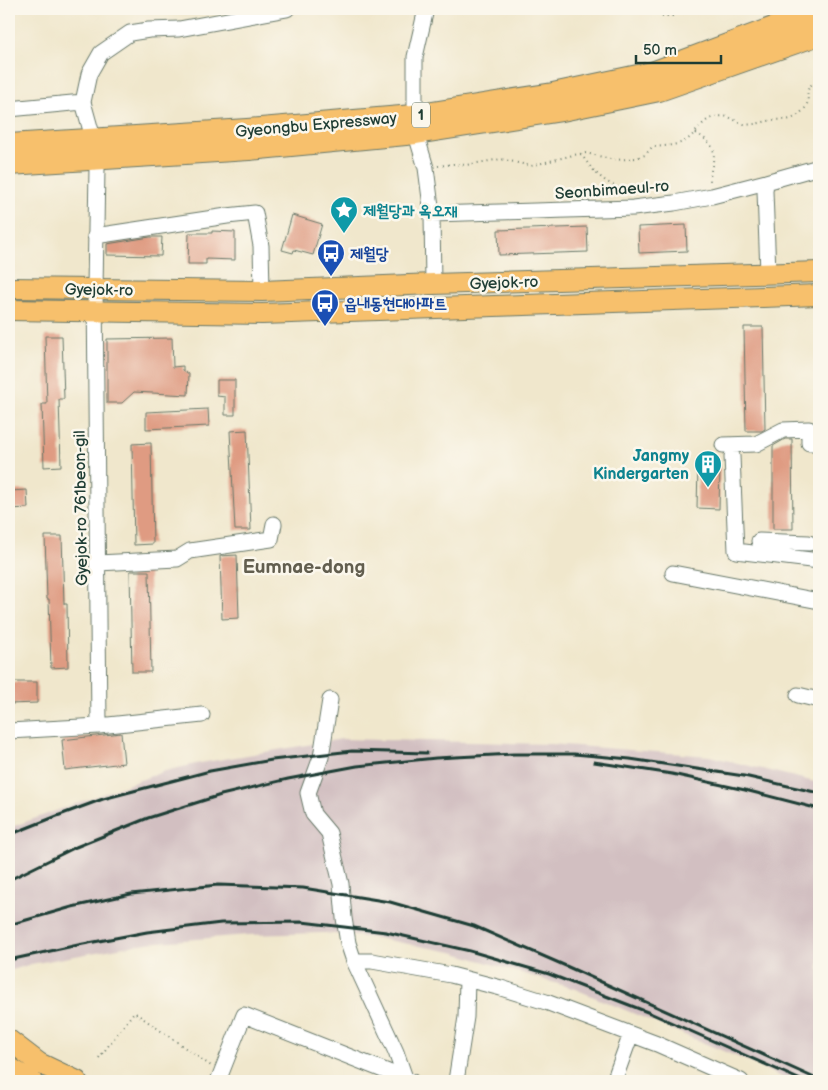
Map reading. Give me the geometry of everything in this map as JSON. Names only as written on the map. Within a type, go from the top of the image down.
[{"type":"highway","name":"Gyeongbu Expressway","points":[[9,145],[247,130],[413,116],[553,94],[652,73],[819,11]]},
{"type":"highway","name":"Gyeongbu Expressway","points":[[9,164],[249,149],[416,133],[552,112],[659,90],[819,34]]},
{"type":"main road","name":"Gyejok-ro","points":[[9,288],[262,291],[819,272]]},
{"type":"main road","name":"Gyejok-ro","points":[[9,310],[262,314],[819,295]]},
{"type":"main road","points":[[9,1040],[39,1063],[78,1081]]},
{"type":"main road","points":[[9,1067],[32,1081]]},
{"type":"street","points":[[93,138],[83,102],[89,74],[102,53],[130,33],[179,29],[287,9]]},
{"type":"street","points":[[415,109],[415,57],[426,9]]},
{"type":"street","points":[[9,109],[83,102]]},
{"type":"street","points":[[418,141],[426,168],[432,214],[433,284]]},
{"type":"street","name":"Seonbimaeul-ro","points":[[432,214],[633,208],[712,196],[819,167]]},
{"type":"street","name":"Gyejok-ro 761beon-gil","points":[[97,168],[95,312],[99,726]]},
{"type":"street","points":[[766,182],[768,273]]},
{"type":"street","points":[[95,236],[255,213],[261,246],[262,291]]},
{"type":"street","points":[[819,443],[810,443],[809,429],[783,430],[756,444],[728,450],[736,551],[819,560]]},
{"type":"street","points":[[98,563],[177,559],[190,551],[271,539],[274,524]]},
{"type":"street","points":[[759,541],[809,543]]},
{"type":"street","points":[[673,573],[819,601]]},
{"type":"street","points":[[798,695],[819,700]]},
{"type":"street","points":[[330,700],[322,757],[308,793],[313,814],[329,833],[341,884],[348,943],[354,961],[408,1080]]},
{"type":"street","points":[[9,730],[99,726],[202,715]]},
{"type":"street","points":[[354,961],[372,961],[399,965],[501,988],[546,1002],[657,1044],[741,1081]]},
{"type":"street","points":[[456,1081],[466,1017],[466,979]]},
{"type":"street","points":[[220,1077],[244,1015],[408,1080]]},
{"type":"street","points":[[614,1081],[631,1034]]},
{"type":"path","points":[[657,9],[659,16],[672,16],[686,9]]},
{"type":"path","points":[[426,168],[453,164],[466,165],[501,159],[531,166],[586,153],[615,160],[636,158],[645,155],[652,146],[678,144],[686,140],[708,119],[716,116],[728,116],[743,124],[753,125],[775,120],[790,120],[806,108],[810,85],[819,80]]},
{"type":"path","points":[[695,133],[711,144],[714,151],[714,160],[710,174],[710,189]]},
{"type":"path","points":[[581,154],[602,180],[626,191],[633,208]]},
{"type":"path","points":[[99,1058],[134,1012],[220,1077]]},
{"type":"shaded area","points":[[342,739],[551,744],[709,756],[819,783],[819,1081],[790,1081],[575,989],[452,952],[376,938],[324,933],[248,935],[146,943],[31,964],[9,971],[9,828],[165,771],[200,763]]},
{"type":"building","points":[[292,215],[322,224],[313,255],[294,250],[293,253],[282,250]]},
{"type":"building","points":[[686,225],[687,251],[639,253],[638,227]]},
{"type":"building","points":[[587,227],[588,252],[499,255],[498,230]]},
{"type":"building","points":[[212,231],[235,232],[235,260],[206,259],[206,264],[188,264],[189,233],[212,233]]},
{"type":"building","points":[[150,237],[162,237],[161,256],[107,255],[107,244]]},
{"type":"building","points":[[744,327],[763,327],[765,429],[762,431],[746,431]]},
{"type":"building","points":[[45,336],[62,336],[64,399],[59,399],[61,466],[44,467],[42,404],[47,404]]},
{"type":"building","points":[[172,338],[173,367],[183,366],[183,370],[189,374],[188,395],[134,392],[122,403],[107,403],[107,339]]},
{"type":"building","points":[[217,380],[235,380],[235,415],[225,415],[225,397],[217,396]]},
{"type":"building","points":[[208,409],[209,426],[146,429],[146,412]]},
{"type":"building","points":[[247,430],[251,530],[235,530],[230,431]]},
{"type":"building","points":[[785,439],[792,439],[793,529],[773,529],[773,446]]},
{"type":"building","points":[[151,443],[153,544],[134,545],[132,444]]},
{"type":"building","name":"Jangmy Kindergarten","points":[[698,466],[720,467],[719,509],[697,508]]},
{"type":"building","points":[[27,490],[28,508],[9,509],[9,491]]},
{"type":"building","points":[[45,536],[62,536],[64,604],[67,604],[68,667],[51,668]]},
{"type":"building","points":[[237,555],[239,618],[222,619],[220,556]]},
{"type":"building","points":[[130,571],[149,571],[151,672],[132,672]]},
{"type":"building","points":[[9,682],[37,682],[37,703],[9,704]]},
{"type":"building","points":[[121,733],[124,763],[65,770],[62,740]]},
{"type":"railway","points":[[9,835],[103,799],[210,771],[272,760],[352,751],[427,753]]},
{"type":"railway","points":[[9,880],[76,847],[148,818],[221,795],[288,779],[357,766],[436,758],[514,754],[574,754],[630,759],[744,776],[819,793]]},
{"type":"railway","points":[[594,762],[672,774],[819,809]]},
{"type":"railway","points":[[9,925],[72,907],[131,894],[218,885],[303,888],[390,902],[474,926],[819,1080]]},
{"type":"railway","points":[[9,960],[147,932],[221,923],[302,922],[386,932],[470,951],[549,974],[650,1013],[803,1081]]},
{"type":"place","name":"제월당과 옥오재","points":[[344,234]]},
{"type":"place","name":"제월당","points":[[331,277]]},
{"type":"place","name":"읍내동현대아파트","points":[[325,327]]},
{"type":"place","name":"Jangmy Kindergarten","points":[[708,488]]},
{"type":"district","name":"Eumnae-dong","points":[[304,566]]}]
